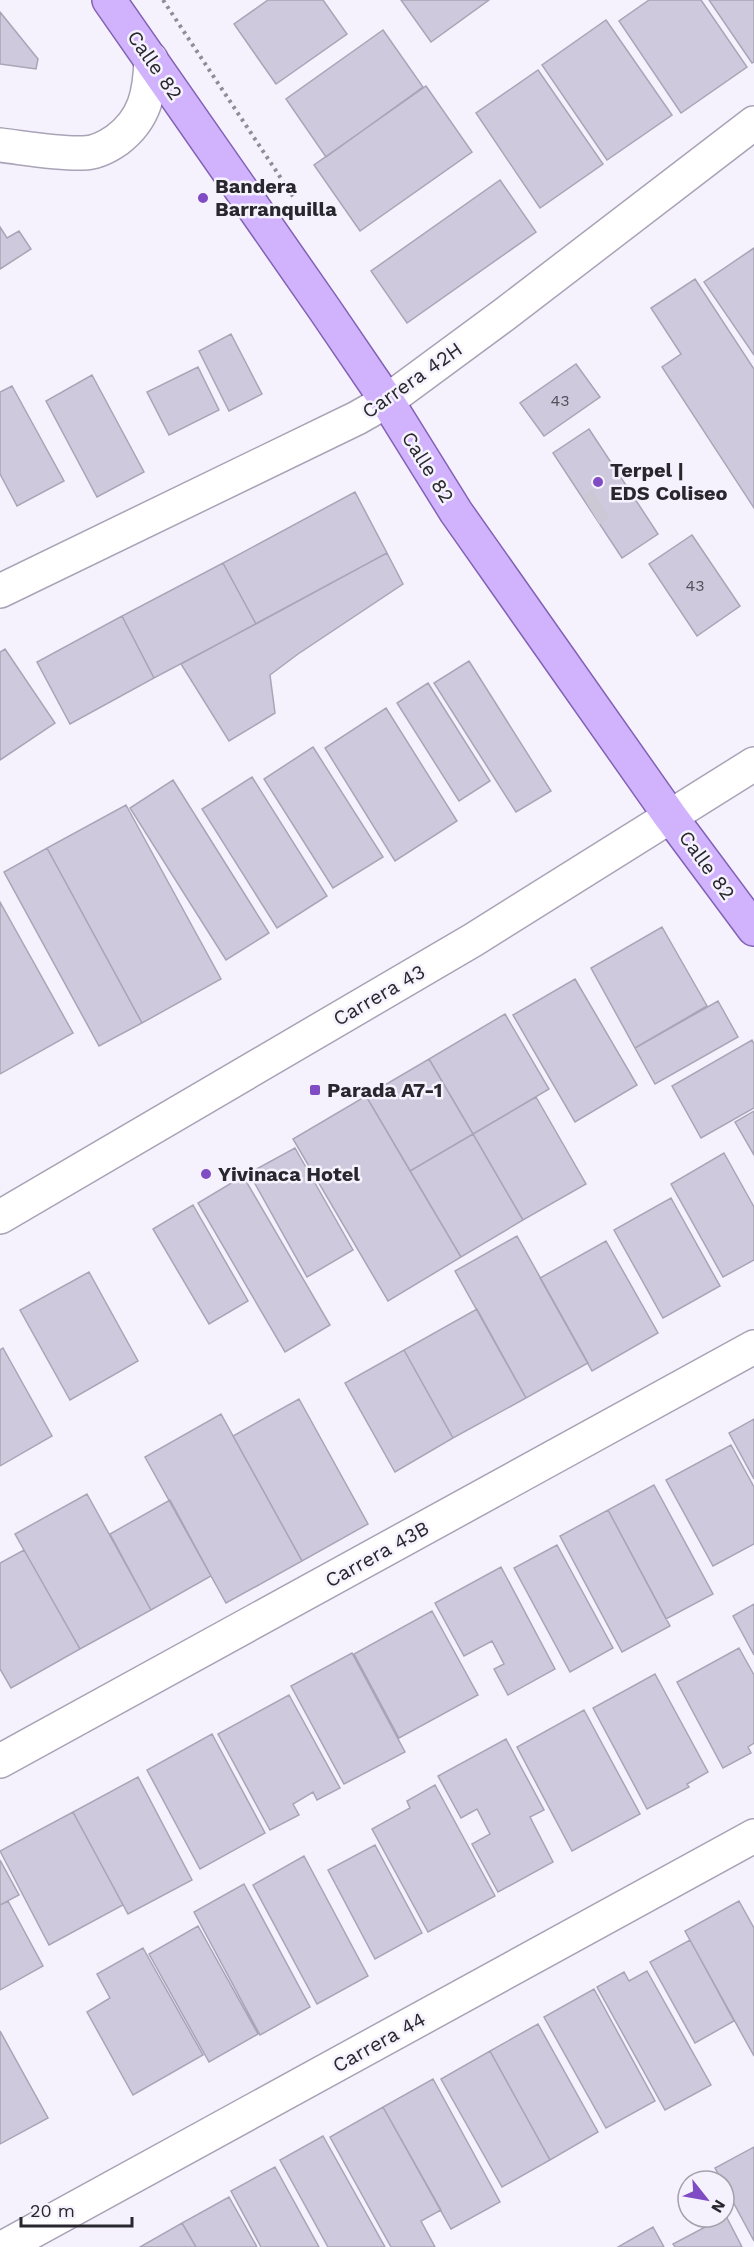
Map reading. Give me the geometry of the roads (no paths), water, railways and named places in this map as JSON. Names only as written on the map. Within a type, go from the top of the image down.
[{"type":"main road","name":"Calle 82","points":[[116,2],[151,59],[387,401],[456,512],[670,816],[754,929]]},
{"type":"street","points":[[0,146],[83,153],[99,150],[113,143],[136,122],[144,107],[149,93],[151,59]]},
{"type":"street","name":"Carrera 42H","points":[[0,591],[357,418],[387,401],[505,314],[754,123]]},
{"type":"street","name":"Carrera 43","points":[[0,1217],[473,940],[754,764]]},
{"type":"street","name":"Carrera 43B","points":[[0,1761],[754,1347]]},
{"type":"street","name":"Carrera 44","points":[[4,2247],[754,1836]]},
{"type":"tunnel","points":[[591,510],[601,504]]},
{"type":"place","name":"Bandera Barranquilla","points":[[203,198]]},
{"type":"place","name":"Terpel | EDS Coliseo","points":[[598,482]]},
{"type":"place","name":"Parada A7-1","points":[[315,1090]]},
{"type":"place","name":"Yivinaca Hotel","points":[[206,1174]]}]
